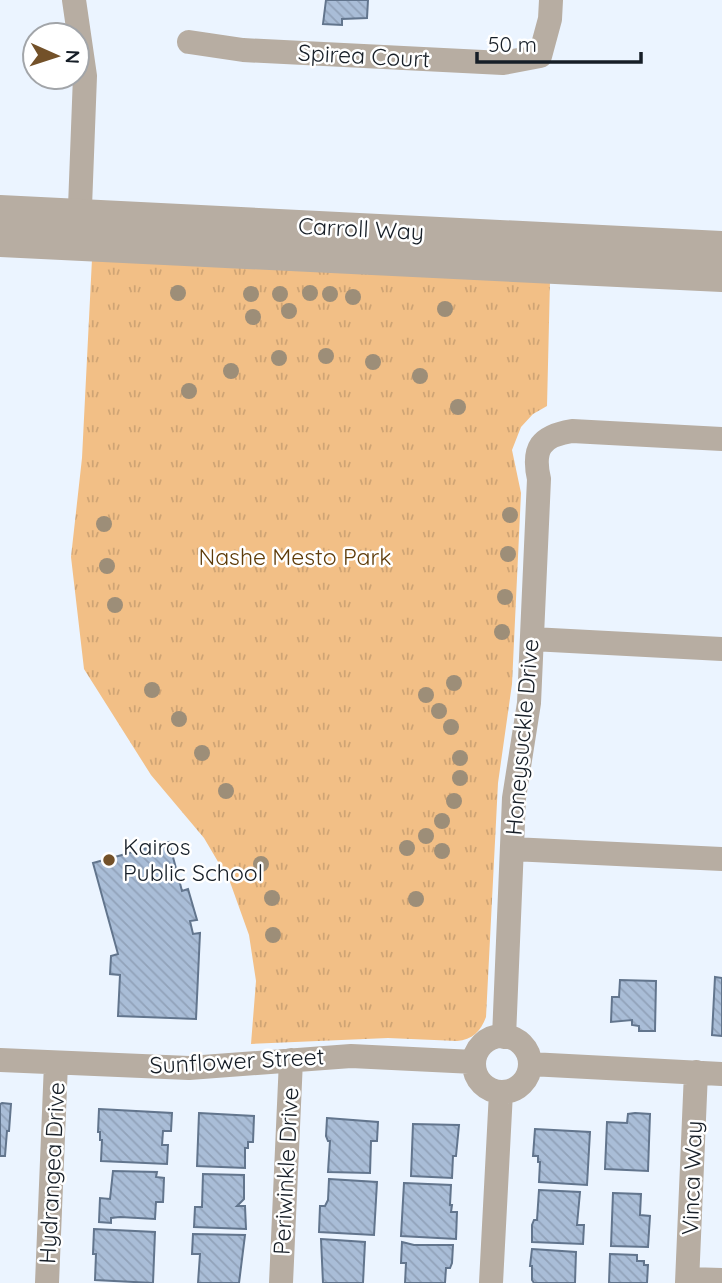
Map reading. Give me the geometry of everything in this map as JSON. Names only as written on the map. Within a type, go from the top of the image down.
[{"type":"street","points":[[75,0],[85,76],[79,230]]},
{"type":"street","name":"Spirea Court","points":[[189,42],[243,50],[503,63],[540,56],[550,19],[551,0]]},
{"type":"street","name":"Carroll Way","points":[[0,211],[79,230],[722,276]]},
{"type":"street","name":"Carroll Way","points":[[0,241],[79,230],[722,247]]},
{"type":"street","name":"Honeysuckle Drive","points":[[504,1037],[514,798],[529,703],[539,479],[537,451],[545,440],[558,433],[572,431],[722,439]]},
{"type":"street","points":[[532,639],[722,649]]},
{"type":"street","points":[[512,849],[722,859]]},
{"type":"street","points":[[504,1037],[517,1041],[524,1047],[530,1065],[524,1082],[516,1089],[501,1092],[488,1089],[481,1083],[476,1075],[474,1062],[478,1049],[484,1043],[491,1038],[504,1037]]},
{"type":"street","name":"Sunflower Street","points":[[0,1060],[189,1068],[351,1056],[474,1062]]},
{"type":"street","name":"Periwinkle Drive","points":[[281,1283],[291,1060]]},
{"type":"street","name":"Hydrangea Drive","points":[[47,1283],[56,1063]]},
{"type":"street","points":[[530,1065],[722,1074]]},
{"type":"street","name":"Vinca Way","points":[[687,1281],[696,1072]]},
{"type":"street","points":[[491,1283],[501,1092]]},
{"type":"street","points":[[687,1281],[722,1280]]},
{"type":"green space","name":"Nashe Mesto Park","points":[[92,259],[550,281],[547,406],[533,414],[521,427],[512,450],[521,493],[512,684],[498,783],[486,1017],[479,1030],[467,1039],[457,1041],[388,1038],[251,1044],[256,981],[249,935],[230,882],[204,838],[151,775],[84,669],[71,557],[82,458]]},
{"type":"building","points":[[326,0],[368,0],[367,18],[342,19],[342,25],[323,24]]},
{"type":"building","name":"Kairos Public School","points":[[169,842],[182,891],[188,889],[197,920],[190,921],[193,934],[200,933],[196,1019],[118,1016],[120,975],[110,974],[111,956],[118,954],[93,863]]},
{"type":"building","points":[[715,977],[722,978],[722,1036],[712,1035]]},
{"type":"building","points":[[620,980],[656,981],[655,1031],[639,1031],[639,1026],[632,1025],[632,1020],[611,1022],[612,997],[619,997]]},
{"type":"building","points":[[2,1103],[11,1104],[5,1156],[0,1156]]},
{"type":"building","points":[[99,1109],[172,1113],[171,1131],[163,1131],[162,1145],[168,1145],[167,1164],[101,1161]]},
{"type":"building","points":[[199,1113],[254,1116],[253,1142],[248,1142],[248,1148],[245,1148],[245,1168],[197,1166]]},
{"type":"building","points":[[628,1114],[650,1114],[648,1171],[605,1169],[607,1122],[627,1123]]},
{"type":"building","points":[[327,1118],[378,1122],[377,1141],[371,1141],[370,1173],[328,1172],[330,1141],[326,1136]]},
{"type":"building","points":[[413,1124],[459,1125],[452,1178],[411,1176]]},
{"type":"building","points":[[535,1129],[590,1132],[587,1185],[539,1182],[540,1162],[538,1156],[533,1156]]},
{"type":"building","points":[[113,1171],[157,1172],[156,1177],[164,1178],[163,1202],[156,1202],[155,1219],[120,1217],[111,1218],[111,1223],[99,1222],[100,1198],[110,1199]]},
{"type":"building","points":[[203,1174],[244,1175],[244,1199],[237,1206],[245,1206],[246,1229],[194,1227],[195,1207],[202,1207]]},
{"type":"building","points":[[329,1179],[377,1182],[374,1235],[319,1232],[320,1206],[325,1206],[328,1200]]},
{"type":"building","points":[[404,1183],[451,1185],[451,1212],[457,1212],[456,1239],[401,1236]]},
{"type":"building","points":[[539,1190],[580,1192],[577,1225],[584,1225],[583,1244],[532,1242],[532,1225],[534,1220],[537,1220]]},
{"type":"building","points":[[613,1193],[641,1194],[640,1215],[650,1216],[648,1247],[611,1246]]},
{"type":"building","points":[[94,1229],[155,1232],[153,1283],[95,1280]]},
{"type":"building","points":[[193,1234],[245,1235],[239,1283],[198,1283],[200,1254],[192,1254]]},
{"type":"building","points":[[321,1239],[365,1242],[363,1283],[323,1283]]},
{"type":"building","points":[[402,1242],[414,1245],[453,1245],[452,1263],[450,1268],[446,1268],[445,1283],[405,1283],[406,1263],[401,1263]]},
{"type":"building","points":[[532,1249],[576,1252],[575,1283],[534,1283],[530,1266]]},
{"type":"building","points":[[610,1254],[637,1255],[637,1261],[644,1261],[644,1265],[648,1265],[647,1283],[609,1283]]},
{"type":"place","name":"Kairos Public School","points":[[109,860]]}]
